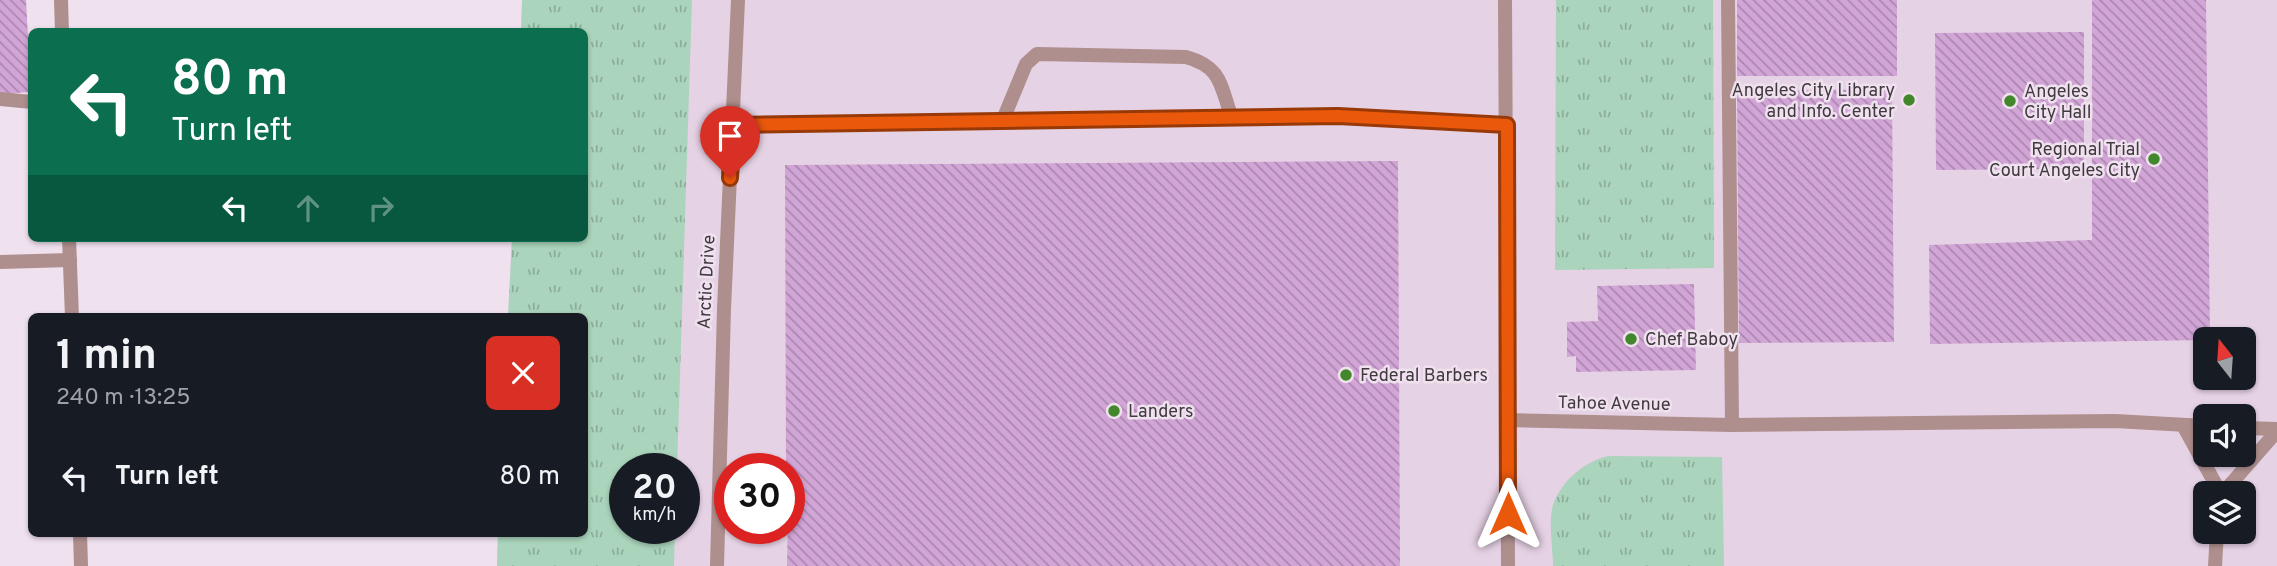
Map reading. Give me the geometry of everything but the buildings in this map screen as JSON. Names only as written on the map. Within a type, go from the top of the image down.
[{"type":"street","points":[[61,0],[62,28]]},
{"type":"street","name":"Arctic Drive","points":[[717,566],[738,0]]},
{"type":"street","points":[[1505,0],[1508,566]]},
{"type":"street","points":[[1726,425],[1728,0]]},
{"type":"street","points":[[1002,122],[1026,64],[1037,54],[1186,57],[1201,61],[1214,69],[1232,118]]},
{"type":"street","points":[[0,99],[28,102]]},
{"type":"street","points":[[733,125],[1338,116],[1507,125]]},
{"type":"street","points":[[69,242],[72,313]]},
{"type":"street","points":[[0,262],[70,260]]},
{"type":"street","name":"Tahoe Avenue","points":[[1507,420],[1726,425],[2115,421],[2193,427]]},
{"type":"street","points":[[2184,427],[2215,481]]},
{"type":"street","points":[[2256,429],[2277,430]]},
{"type":"street","points":[[2233,481],[2277,430]]},
{"type":"street","points":[[80,537],[82,566]]},
{"type":"street","points":[[2216,566],[2217,544]]},
{"type":"shaded area","points":[[522,0],[2277,0],[2277,566],[497,566],[498,537],[588,537],[588,313],[508,313],[512,242],[588,242],[588,28],[521,28]]},
{"type":"green space","points":[[522,0],[692,0],[678,453],[609,453],[609,544],[675,544],[674,566],[497,566],[498,537],[588,537],[588,313],[508,313],[512,242],[588,242],[588,28],[521,28]]},
{"type":"green space","points":[[1556,0],[1713,0],[1714,268],[1555,270]]},
{"type":"green space","points":[[1608,456],[1722,457],[1724,566],[1553,566],[1551,519],[1557,496],[1575,473]]},
{"type":"place","name":"Angeles City Library and Info. Center","points":[[1909,100]]},
{"type":"place","name":"Angeles City Hall","points":[[2010,101]]},
{"type":"place","name":"Regional Trial Court Angeles City","points":[[2154,159]]},
{"type":"place","name":"Chef Baboy","points":[[1631,339]]},
{"type":"place","name":"Federal Barbers","points":[[1346,375]]},
{"type":"place","name":"Landers","points":[[1114,411]]},
{"type":"route","points":[[730,178],[733,125],[1338,116],[1507,125],[1508,514]]}]
